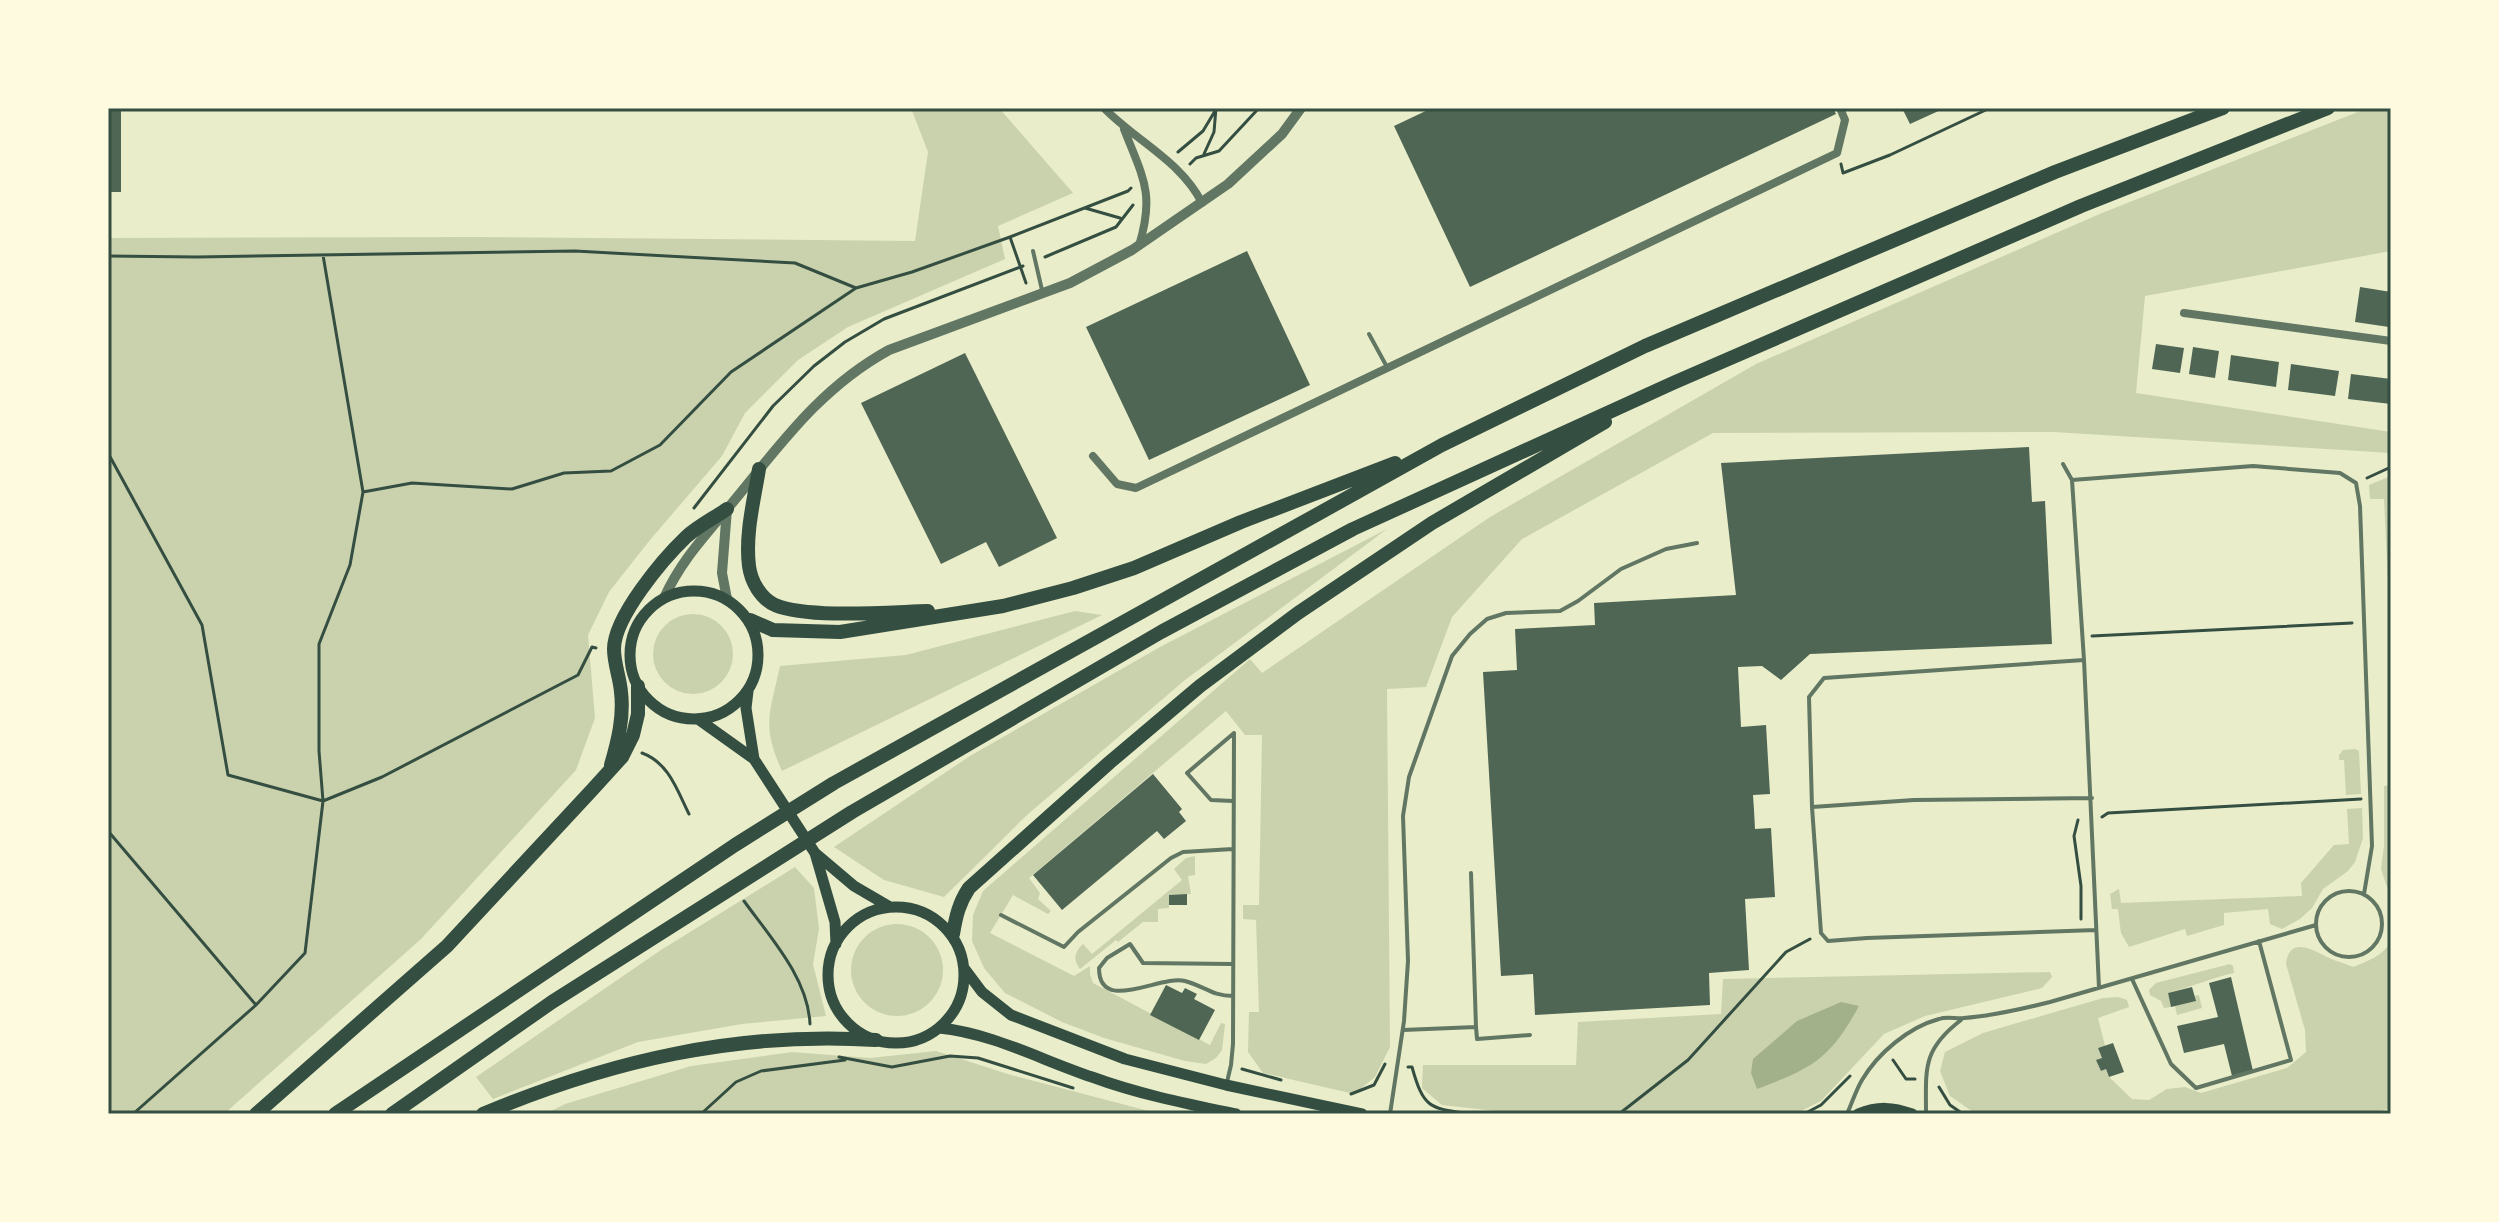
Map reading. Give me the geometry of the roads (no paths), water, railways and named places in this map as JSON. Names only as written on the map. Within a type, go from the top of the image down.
[{"type":"highway","points":[[335,1114],[735,845],[834,783],[1442,445],[1645,346],[2055,172],[2223,108]]},
{"type":"highway","points":[[392,1114],[552,1002],[852,812],[1161,632],[1353,529],[1673,383],[2081,206],[2328,108]]},
{"type":"highway","points":[[953,934],[957,912],[969,888],[1200,686],[1298,613],[1432,523],[1673,383]]},
{"type":"highway","points":[[750,620],[773,630],[840,632],[980,610],[1073,588],[1134,568],[1241,522],[1442,445]]},
{"type":"highway","points":[[759,469],[747,543],[749,568],[754,583],[764,597],[775,605],[799,611],[853,613],[980,610]]},
{"type":"highway","points":[[610,769],[622,711],[614,649],[619,624],[636,598],[687,536],[727,509]]},
{"type":"highway","points":[[256,1114],[447,946],[610,769],[628,747],[638,714],[638,686]]},
{"type":"highway","points":[[483,1114],[566,1081],[711,1046],[810,1037],[876,1040]]},
{"type":"main road","points":[[698,719],[721,713],[748,690],[754,679],[759,655],[750,620],[727,599],[709,592],[691,590],[664,598],[643,616],[631,641],[631,669],[638,686],[651,702],[668,713],[698,719],[754,759],[815,853],[854,886],[890,907]]},
{"type":"main road","points":[[748,690],[746,708],[754,759]]},
{"type":"main road","points":[[815,853],[835,922],[836,945]]},
{"type":"main road","points":[[964,968],[963,991],[954,1011],[939,1028],[915,1040],[889,1043],[856,1030],[841,1015],[831,995],[828,974],[832,952],[842,933],[858,918],[890,907],[915,909],[933,917],[953,934],[964,968],[982,992],[1011,1015],[1125,1059],[1226,1085],[1362,1114]]},
{"type":"main road","points":[[939,1028],[967,1030],[1095,1079],[1236,1114]]},
{"type":"main road","points":[[1858,1114],[1888,1107],[1912,1114]]},
{"type":"street","points":[[1104,108],[1123,128],[1182,173],[1193,184],[1202,203]]},
{"type":"street","points":[[664,598],[674,575],[700,539],[759,469],[812,408],[864,364],[889,350],[1103,267],[1139,246],[1228,184],[1282,134],[1301,108]]},
{"type":"street","points":[[1093,456],[1117,484],[1136,488],[1837,153],[1845,120],[1840,108]]},
{"type":"street","points":[[1123,128],[1148,196],[1147,219],[1139,246]]},
{"type":"street","points":[[2184,313],[2391,341]]},
{"type":"street","points":[[727,509],[722,573],[727,599]]},
{"type":"lane","points":[[1033,251],[1043,292]]},
{"type":"lane","points":[[1369,334],[1387,368]]},
{"type":"lane","points":[[2063,464],[2072,480],[2083,637],[2099,988]]},
{"type":"lane","points":[[2072,480],[2253,466],[2340,473],[2356,483],[2360,506],[2372,846],[2364,894]]},
{"type":"lane","points":[[1390,1114],[1403,1030],[1408,961],[1403,816],[1409,777],[1452,656],[1487,619],[1506,613],[1560,611],[1621,569],[1666,549],[1697,543]]},
{"type":"lane","points":[[2084,660],[1824,678],[1809,697],[1812,807],[1821,933],[1828,941],[2096,930]]},
{"type":"lane","points":[[1226,1085],[1231,1065],[1233,996],[1234,733],[1187,773],[1211,800],[1233,801]]},
{"type":"lane","points":[[1812,807],[1914,800],[2092,798]]},
{"type":"lane","points":[[1001,915],[1064,947],[1078,932],[1171,858],[1183,852],[1233,849]]},
{"type":"lane","points":[[1471,873],[1477,1039],[1530,1035]]},
{"type":"lane","points":[[2342,891],[2364,894],[2373,901],[2380,910],[2383,923],[2381,935],[2370,950],[2348,958],[2337,956],[2327,949],[2320,940],[2316,925],[2323,903],[2342,891]]},
{"type":"lane","points":[[1847,1114],[1863,1078],[1885,1053],[1917,1027],[1941,1018],[2013,1011],[2316,925]]},
{"type":"lane","points":[[2132,978],[2171,1064],[2196,1088],[2291,1060],[2259,941]]},
{"type":"lane","points":[[1232,964],[1143,963],[1130,944],[1107,958],[1099,968],[1099,975],[1105,985],[1119,993],[1170,980],[1184,980],[1218,996],[1233,996]]},
{"type":"lane","points":[[1926,1114],[1929,1056],[1937,1040],[1963,1018]]},
{"type":"lane","points":[[1403,1030],[1476,1027]]}]
